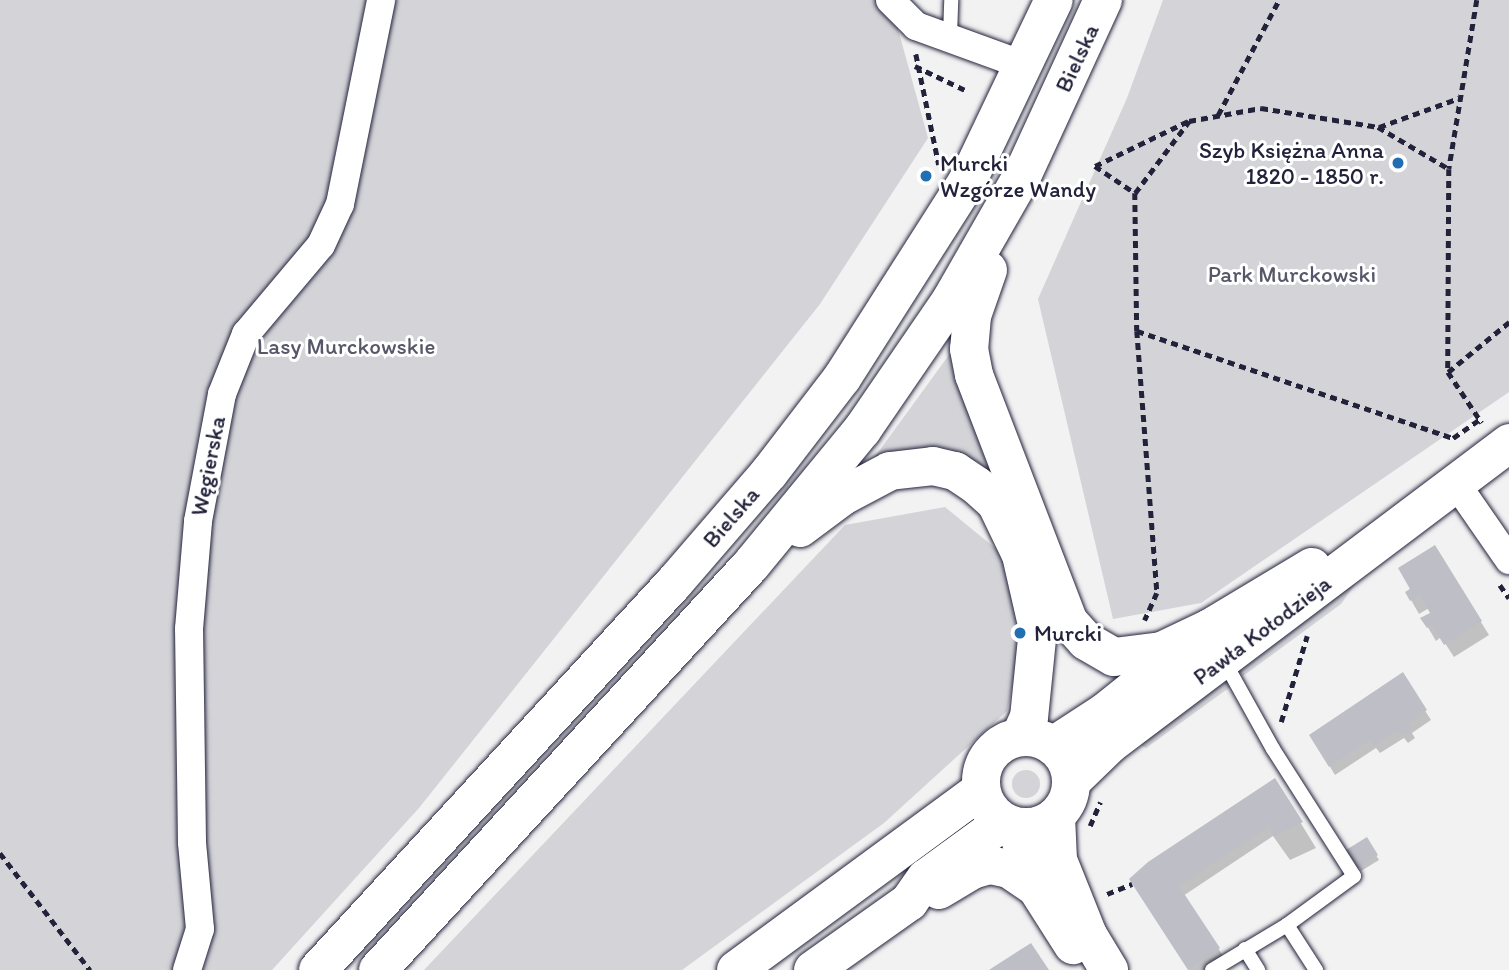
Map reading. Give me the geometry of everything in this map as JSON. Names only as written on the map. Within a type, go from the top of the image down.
[{"type":"main road","name":"Bielska","points":[[318,970],[674,583],[769,473],[842,377],[909,278],[968,180],[1026,66],[1054,0]]},
{"type":"main road","name":"Bielska","points":[[378,970],[751,565],[862,430],[951,300],[1022,176],[1103,0]]},
{"type":"main road","points":[[1022,176],[972,316],[969,349],[1053,587],[1069,622],[1086,641],[1114,657],[1217,644]]},
{"type":"main road","name":"Pawła Kołodzieja","points":[[974,776],[1000,746],[1105,712],[1217,644],[1509,443]]},
{"type":"main road","points":[[751,565],[842,496],[890,471],[933,466],[966,478],[996,503],[1027,573],[1038,629],[1028,739]]},
{"type":"main road","points":[[1028,739],[1056,697],[1061,642],[1053,587]]},
{"type":"main road","name":"Pawła Kołodzieja","points":[[1087,789],[1088,761],[1217,644]]},
{"type":"main road","points":[[1028,739],[1063,756],[1087,789],[1065,806],[1072,826],[1058,860],[1088,935],[1109,970]]},
{"type":"main road","points":[[736,970],[974,776],[989,808],[1010,824],[1036,887],[1089,970]]},
{"type":"main road","points":[[909,902],[926,878],[1010,824],[1072,826]]},
{"type":"main road","points":[[814,970],[909,902],[990,865],[1009,869],[1036,887]]},
{"type":"street","name":"Węgierska","points":[[187,970],[200,929],[192,842],[189,629],[198,521],[222,394],[246,334],[321,245],[340,204],[381,0]]},
{"type":"street","points":[[890,0],[916,26],[950,36],[1026,66]]},
{"type":"street","points":[[1455,482],[1509,560]]},
{"type":"lane","points":[[950,36],[951,0]]},
{"type":"lane","points":[[1212,970],[1287,925],[1354,876],[1273,750],[1217,644]]},
{"type":"lane","points":[[1287,925],[1316,970]]},
{"type":"lane","points":[[1245,949],[1258,970]]},
{"type":"path","points":[[1218,116],[1279,0]]},
{"type":"path","points":[[1137,331],[1452,438],[1480,419],[1448,372],[1449,169],[1477,0]]},
{"type":"path","points":[[940,168],[915,66],[965,90]]},
{"type":"path","points":[[1378,127],[1459,98]]},
{"type":"path","points":[[1135,193],[1095,166],[1189,121],[1261,108],[1378,127],[1449,169]]},
{"type":"path","points":[[1139,625],[1156,604],[1157,593],[1137,331],[1135,193],[1189,121]]},
{"type":"path","points":[[1448,372],[1509,322]]},
{"type":"path","points":[[1273,750],[1307,635]]},
{"type":"path","points":[[974,776],[1028,739]]},
{"type":"path","points":[[1072,826],[1087,789]]},
{"type":"path","points":[[0,853],[90,970]]},
{"type":"path","points":[[1107,894],[1132,884]]},
{"type":"green space","name":"Lasy Murckowskie","points":[[0,0],[904,0],[898,29],[928,138],[820,304],[419,808],[272,970],[0,970]]},
{"type":"green space","name":"Park Murckowski","points":[[1163,0],[1509,0],[1509,392],[1201,603],[1113,619],[1038,299],[1127,98]]},
{"type":"green space","points":[[954,348],[1002,479],[874,458]]},
{"type":"green space","points":[[945,507],[1012,562],[1024,630],[1007,711],[884,823],[682,970],[424,970],[845,525]]},
{"type":"green space","points":[[1363,573],[1341,604],[1243,676],[1239,670]]},
{"type":"green space","points":[[1219,674],[1233,685],[1146,748],[1142,746],[1133,734]]},
{"type":"green space","points":[[1026,770],[1036,774],[1040,784],[1036,794],[1026,798],[1016,794],[1012,784],[1016,774]]},
{"type":"building","points":[[1435,545],[1482,621],[1444,645],[1432,625],[1427,628],[1420,618],[1430,613],[1420,596],[1410,601],[1405,592],[1410,589],[1398,568]]},
{"type":"building","points":[[1403,672],[1427,710],[1408,723],[1412,729],[1402,735],[1398,730],[1373,746],[1370,740],[1329,767],[1309,735]]},
{"type":"building","points":[[1275,778],[1303,822],[1274,836],[1268,827],[1179,886],[1220,948],[1188,970],[1129,879],[1148,862]]},
{"type":"building","points":[[1367,837],[1378,855],[1358,868],[1346,850]]},
{"type":"building","points":[[1031,943],[1049,970],[989,970],[995,966]]},
{"type":"place","name":"Szyb Księżna Anna 1820 - 1850 r.","points":[[1398,163]]},
{"type":"place","name":"Murcki Wzgórze Wandy","points":[[926,176]]},
{"type":"place","name":"Murcki","points":[[1020,633]]}]
